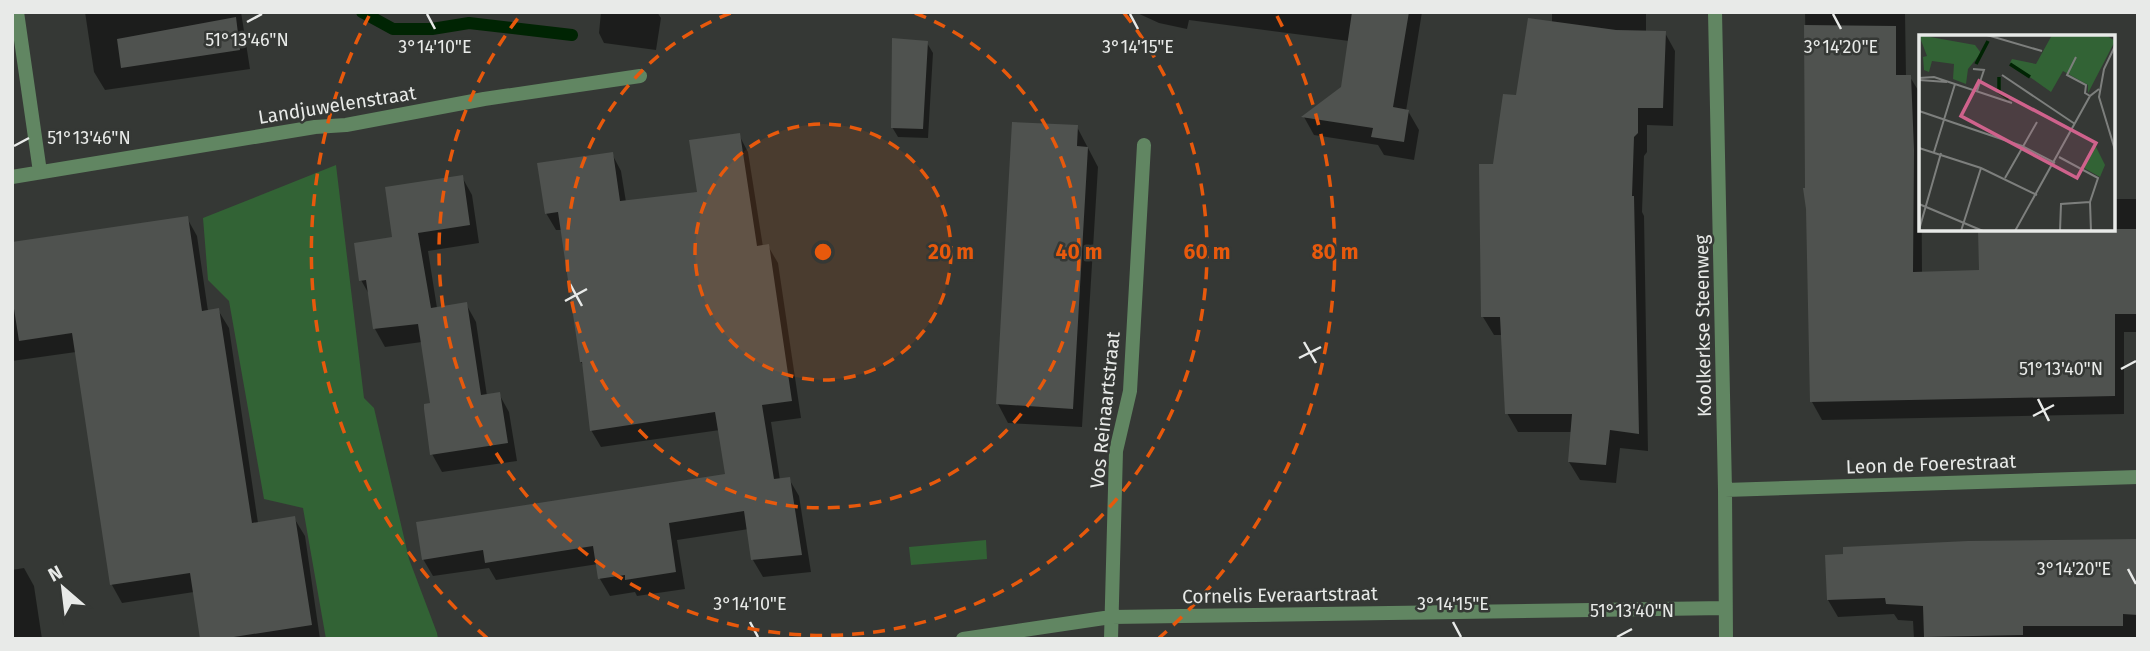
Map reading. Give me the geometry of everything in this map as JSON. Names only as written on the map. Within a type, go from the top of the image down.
[{"type":"street","points":[[17,12],[40,173]]},
{"type":"street","name":"Koolkerkse Steenweg","points":[[1715,12],[1726,639]]},
{"type":"street","name":"Landjuwelenstraat","points":[[12,177],[640,76]]},
{"type":"street","name":"Vos Reinaartstraat","points":[[1111,639],[1116,451],[1130,391],[1144,145]]},
{"type":"street","name":"Leon de Foerestraat","points":[[1725,490],[2138,477]]},
{"type":"street","name":"Cornelis Everaartstraat","points":[[963,639],[1111,617],[1725,608]]},
{"type":"green space","points":[[336,165],[364,398],[374,408],[409,559],[438,639],[326,639],[303,508],[264,499],[229,301],[208,280],[203,218]]},
{"type":"green space","points":[[986,540],[987,559],[911,565],[909,547]]},
{"type":"building","points":[[1352,12],[1409,12],[1393,107],[1409,110],[1404,142],[1371,137],[1373,128],[1301,117],[1341,87]]},
{"type":"building","points":[[236,17],[240,50],[121,68],[117,39]]},
{"type":"building","points":[[1528,18],[1616,30],[1666,31],[1663,108],[1638,108],[1638,133],[1634,137],[1632,196],[1639,434],[1610,430],[1606,465],[1568,462],[1572,414],[1505,414],[1500,317],[1481,317],[1479,164],[1493,164],[1503,94],[1516,95]]},
{"type":"building","points":[[1804,25],[1896,26],[1896,75],[1911,75],[1914,150],[1913,272],[1979,270],[1978,231],[2138,229],[2138,314],[2115,314],[2115,396],[1810,402]]},
{"type":"building","points":[[892,38],[928,41],[923,129],[891,128]]},
{"type":"building","points":[[1012,122],[1078,125],[1077,146],[1088,147],[1073,409],[996,404]]},
{"type":"building","points":[[740,133],[757,246],[769,244],[792,401],[762,405],[774,479],[790,477],[802,555],[751,560],[744,511],[669,523],[676,572],[625,580],[625,575],[598,579],[593,546],[485,563],[483,550],[422,560],[416,522],[725,474],[715,412],[590,431],[558,212],[545,214],[537,163],[613,152],[620,201],[697,192],[689,140]]},
{"type":"building","points":[[463,175],[470,225],[418,233],[431,308],[467,302],[481,395],[500,392],[508,443],[430,455],[424,404],[430,403],[418,324],[373,329],[366,280],[359,281],[354,243],[392,237],[385,187]]},
{"type":"building","points":[[188,216],[202,311],[219,308],[252,523],[295,516],[312,625],[221,639],[200,639],[190,573],[110,585],[72,333],[19,341],[12,296],[12,242]]},
{"type":"building","points":[[2138,539],[2138,615],[2123,614],[2123,626],[2023,626],[2023,635],[1924,637],[1923,606],[1886,604],[1885,598],[1827,600],[1825,555],[1843,554],[1843,547],[1968,541]]},
{"type":"waterway","points":[[362,12],[393,29],[432,29],[469,23],[572,35]]}]
